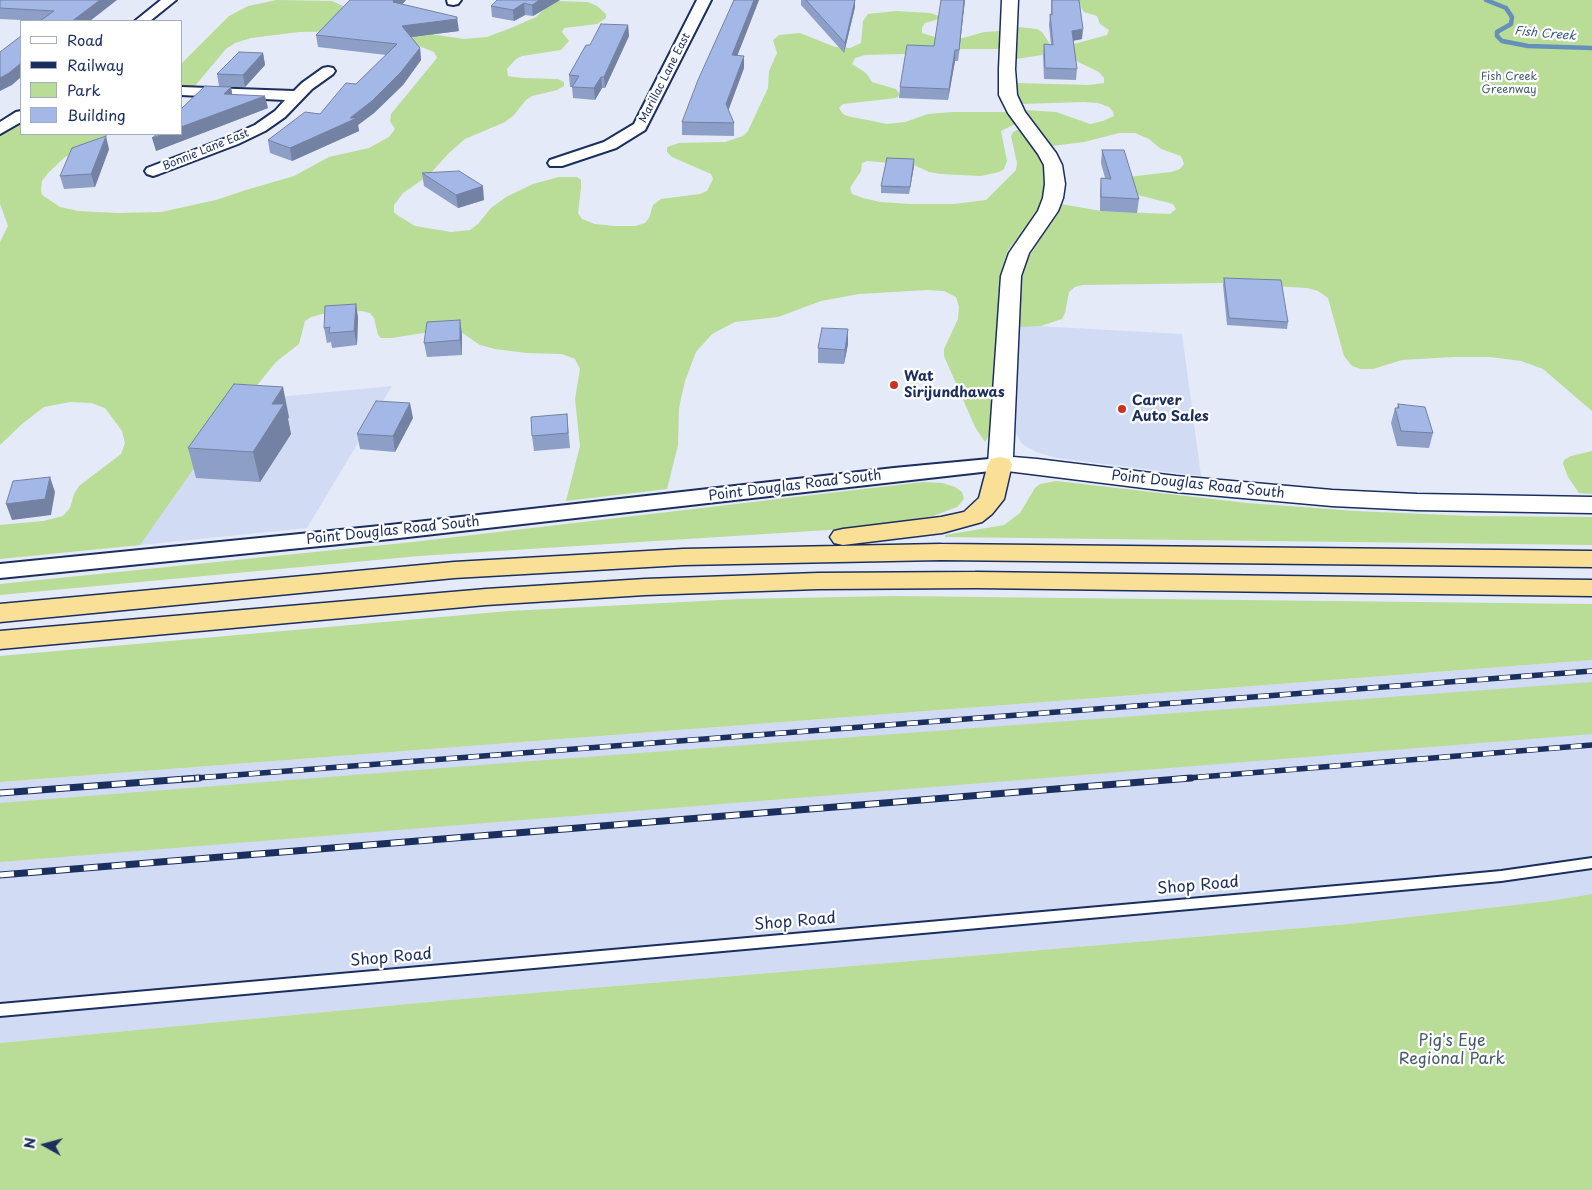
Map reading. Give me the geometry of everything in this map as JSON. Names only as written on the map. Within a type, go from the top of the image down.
[{"type":"highway","points":[[0,613],[334,581],[851,536],[952,523],[973,517],[987,504],[995,490],[1000,464]]},
{"type":"highway","points":[[553,563],[762,554],[932,552],[1592,559]]},
{"type":"highway","points":[[0,640],[486,597],[645,587],[808,581],[976,580],[1592,588]]},
{"type":"street","points":[[143,20],[169,0]]},
{"type":"street","name":"Marillac Lane East","points":[[556,163],[610,145],[640,127],[704,0]]},
{"type":"street","points":[[1000,464],[1010,276],[1019,252],[1048,210],[1053,198],[1055,184],[1053,165],[1048,153],[1017,113],[1008,95],[1007,69],[1010,0]]},
{"type":"street","name":"Bonnie Lane East","points":[[153,171],[254,131],[280,114],[310,83],[328,71]]},
{"type":"street","points":[[182,90],[298,96]]},
{"type":"street","points":[[0,129],[20,116]]},
{"type":"street","name":"Point Douglas Road South","points":[[0,571],[399,531],[894,474],[1000,464],[1332,498],[1442,503],[1592,505]]},
{"type":"lane","name":"Shop Road","points":[[0,1010],[1425,884],[1501,876],[1592,863]]},
{"type":"shaded area","points":[[1018,325],[1182,334],[1201,476],[1057,458],[1036,452],[1022,444],[1014,430]]},
{"type":"shaded area","points":[[392,386],[307,528],[131,546],[236,401]]},
{"type":"shaded area","points":[[1592,660],[1592,894],[1549,901],[1348,924],[450,1000],[0,1043],[0,782]]},
{"type":"green space","points":[[277,0],[332,1],[343,6],[345,12],[430,34],[464,39],[487,37],[511,28],[536,17],[550,3],[556,1],[588,2],[597,6],[606,14],[606,18],[597,24],[564,28],[562,32],[569,41],[561,50],[522,56],[516,59],[507,69],[508,76],[558,79],[564,82],[564,86],[557,90],[532,96],[505,122],[465,139],[429,175],[403,193],[394,205],[394,212],[397,215],[415,226],[451,232],[470,230],[478,224],[491,208],[506,197],[533,184],[559,177],[577,177],[581,180],[578,213],[582,219],[595,224],[615,226],[635,226],[645,223],[649,218],[653,205],[661,199],[700,194],[707,191],[713,179],[711,174],[672,157],[667,152],[667,147],[679,143],[725,142],[743,136],[748,131],[768,88],[769,71],[777,53],[773,40],[779,35],[800,33],[835,47],[850,48],[861,43],[863,21],[868,14],[896,11],[930,13],[939,16],[939,19],[925,23],[922,28],[922,33],[935,37],[963,38],[984,32],[1001,31],[1000,49],[952,49],[904,54],[865,55],[855,58],[852,64],[866,73],[872,82],[896,89],[900,95],[896,98],[843,104],[839,108],[847,116],[887,124],[905,122],[928,114],[953,112],[1008,112],[1017,123],[1001,131],[1007,161],[1004,169],[999,172],[981,176],[941,174],[929,172],[914,165],[867,161],[862,163],[861,171],[850,188],[852,194],[863,198],[880,202],[911,204],[954,204],[986,200],[1016,170],[1017,163],[1011,136],[1013,132],[1021,128],[1044,164],[1046,176],[1043,199],[1031,222],[1008,250],[1000,274],[990,431],[987,439],[985,442],[975,427],[944,356],[944,349],[958,319],[959,307],[956,297],[944,291],[927,290],[859,294],[821,301],[778,317],[735,322],[712,334],[696,352],[685,381],[679,408],[678,445],[667,489],[566,501],[580,446],[575,399],[580,369],[575,359],[562,354],[527,353],[495,349],[480,345],[461,332],[430,332],[381,338],[378,335],[374,318],[370,313],[362,311],[322,314],[305,321],[299,344],[276,362],[220,431],[140,545],[0,559],[0,525],[43,521],[63,516],[70,508],[74,494],[79,486],[121,454],[125,443],[122,431],[105,408],[91,403],[70,402],[44,407],[22,424],[0,445],[0,242],[8,226],[0,204],[0,136],[20,123],[20,135],[108,135],[89,142],[64,158],[42,181],[42,195],[60,207],[78,211],[117,213],[161,212],[216,200],[294,176],[329,157],[369,148],[389,137],[395,129],[390,121],[391,114],[437,58],[434,52],[404,40],[352,31],[299,32],[251,38],[235,43],[226,49],[194,87],[182,86],[182,63],[229,16],[248,6]]},
{"type":"green space","name":"Fish Creek Greenway","points":[[1076,0],[1592,0],[1592,411],[1543,369],[1521,361],[1490,357],[1454,357],[1402,360],[1373,369],[1361,369],[1352,366],[1344,356],[1328,298],[1318,291],[1307,288],[1222,283],[1082,285],[1075,287],[1069,292],[1062,319],[1041,326],[1017,327],[1020,278],[1024,265],[1061,204],[1101,211],[1170,214],[1176,209],[1173,204],[1130,193],[1128,177],[1171,172],[1180,169],[1184,164],[1181,156],[1161,149],[1149,139],[1135,133],[1119,133],[1084,142],[1052,146],[1025,110],[1056,112],[1090,124],[1114,116],[1109,107],[1098,103],[1084,102],[1021,104],[1016,83],[1089,85],[1104,83],[1104,78],[1099,72],[1068,57],[1048,54],[1016,59],[1018,27],[1037,29],[1042,32],[1050,44],[1055,46],[1074,44],[1107,35],[1109,30],[1100,24],[1097,16],[1084,12]]},
{"type":"green space","points":[[1592,451],[1592,494],[1579,493],[1568,477],[1563,464],[1564,460],[1571,456]]},
{"type":"green space","points":[[1056,481],[1247,503],[1355,511],[1470,516],[1592,517],[1592,545],[945,537],[945,535],[1004,525],[1020,513],[1035,488],[1040,484]]},
{"type":"green space","points":[[923,482],[942,483],[955,487],[962,492],[964,499],[957,507],[933,516],[860,528],[419,556],[0,595],[0,584],[413,542]]},
{"type":"green space","points":[[894,596],[1592,604],[1592,660],[0,782],[0,656],[509,611],[741,599]]},
{"type":"green space","points":[[1592,682],[1592,734],[0,862],[0,803],[506,763]]},
{"type":"green space","name":"Pig's Eye Regional Park","points":[[1592,894],[1592,1190],[0,1190],[0,1043],[450,1000],[1348,924],[1549,901]]},
{"type":"building","points":[[0,0],[100,0],[73,20],[41,20],[54,11],[0,8]]},
{"type":"building","points":[[350,0],[394,0],[393,2],[457,17],[457,19],[402,26],[420,48],[401,72],[372,101],[350,118],[357,118],[290,148],[268,140],[305,112],[320,114],[346,83],[356,84],[397,44],[316,35]]},
{"type":"building","points":[[497,0],[540,0],[532,5],[524,3],[513,10],[491,6]]},
{"type":"building","points":[[734,0],[754,0],[732,55],[744,56],[726,104],[734,123],[682,122],[698,80]]},
{"type":"building","points":[[806,0],[855,0],[845,43]]},
{"type":"building","points":[[941,0],[964,0],[959,50],[955,50],[949,89],[900,87],[907,45],[934,46]]},
{"type":"building","points":[[1052,0],[1079,0],[1083,29],[1072,31],[1077,69],[1045,68],[1044,44],[1053,45],[1050,14],[1052,15]]},
{"type":"building","points":[[601,24],[628,25],[604,77],[601,77],[594,88],[572,87],[579,76],[569,75],[586,45],[590,45]]},
{"type":"building","points":[[20,37],[20,64],[0,78],[0,52]]},
{"type":"building","points":[[239,52],[263,53],[243,75],[217,74]]},
{"type":"building","points":[[205,86],[231,87],[224,94],[265,96],[182,127],[182,108]]},
{"type":"building","points":[[106,136],[91,174],[60,176],[72,148]]},
{"type":"building","points":[[1102,150],[1124,150],[1139,199],[1101,197],[1101,178],[1111,179]]},
{"type":"building","points":[[887,158],[914,159],[910,187],[881,186]]},
{"type":"building","points":[[459,171],[483,186],[456,195],[422,173]]},
{"type":"building","points":[[1224,278],[1281,280],[1288,322],[1229,318]]},
{"type":"building","points":[[356,304],[354,331],[329,333],[330,327],[324,328],[325,306]]},
{"type":"building","points":[[460,320],[460,340],[424,343],[427,322]]},
{"type":"building","points":[[822,328],[848,329],[845,350],[818,348]]},
{"type":"building","points":[[234,384],[283,387],[272,404],[284,404],[253,452],[188,448]]},
{"type":"building","points":[[376,401],[410,403],[393,436],[357,434]]},
{"type":"building","points":[[1398,404],[1425,407],[1433,433],[1401,431],[1395,408],[1399,408]]},
{"type":"building","points":[[567,414],[568,433],[532,436],[531,417]]},
{"type":"building","points":[[50,477],[45,499],[6,504],[13,481]]},
{"type":"waterway","name":"Fish Creek","points":[[1486,0],[1506,8],[1512,17],[1511,24],[1497,32],[1497,36],[1502,41],[1528,46],[1592,48]]},
{"type":"railway","points":[[183,779],[1592,671]]},
{"type":"railway","points":[[1176,779],[1592,745]]},
{"type":"railway","points":[[0,793],[199,778]]},
{"type":"railway","points":[[0,875],[1191,778]]},
{"type":"place","name":"Wat Sirijundhawas","points":[[894,385]]},
{"type":"place","name":"Carver Auto Sales","points":[[1122,409]]}]
